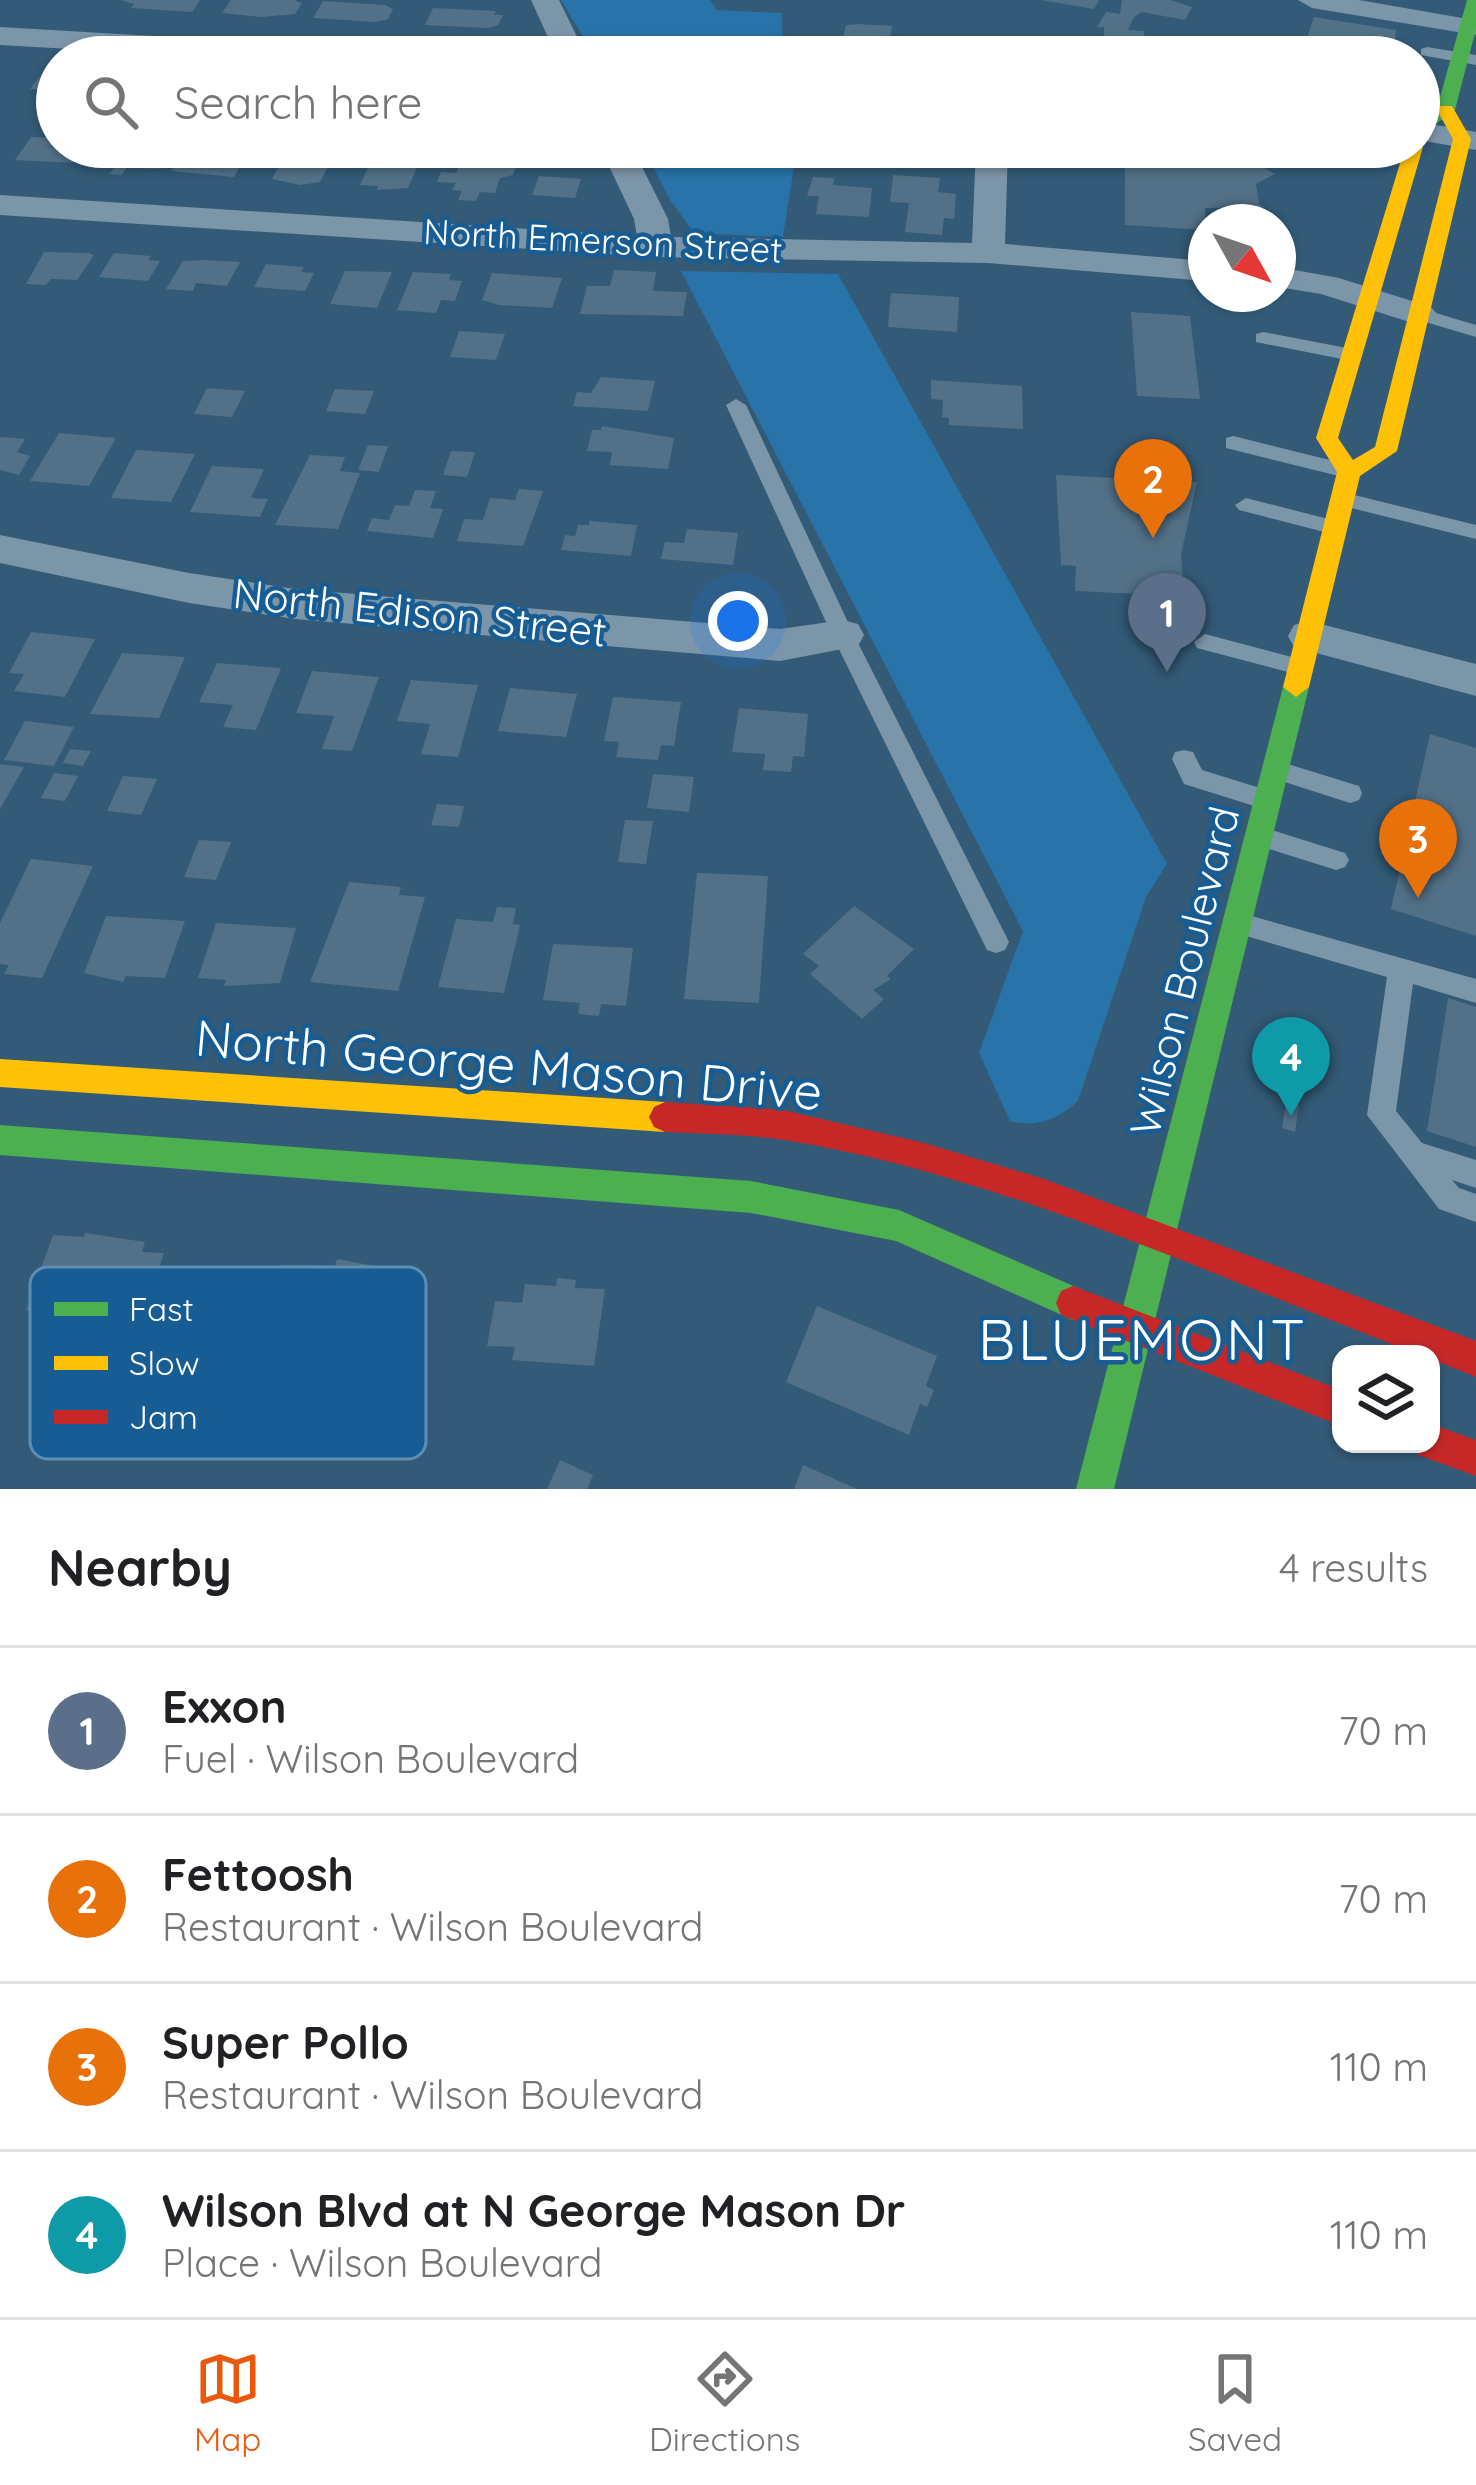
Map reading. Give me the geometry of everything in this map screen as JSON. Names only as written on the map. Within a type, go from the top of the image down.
[{"type":"main road","points":[[1440,114],[1468,59],[1471,14]]},
{"type":"main road","points":[[1346,486],[1386,451],[1471,131],[1446,110]]},
{"type":"main road","name":"Wilson Boulevard","points":[[1095,1489],[1346,486],[1327,438],[1408,168]]},
{"type":"main road","name":"North George Mason Drive","points":[[0,1073],[784,1126],[924,1158],[1044,1195],[1476,1359]]},
{"type":"main road","points":[[0,1140],[752,1198],[898,1226],[1138,1332],[1332,1405]]},
{"type":"main road","points":[[1440,1445],[1476,1459]]},
{"type":"street","points":[[544,0],[562,36]]},
{"type":"street","points":[[1312,0],[1471,14]]},
{"type":"street","points":[[0,36],[36,38]]},
{"type":"street","points":[[1440,130],[1471,131]]},
{"type":"street","points":[[626,168],[651,219],[656,247]]},
{"type":"street","points":[[988,253],[991,168]]},
{"type":"street","name":"North Emerson Street","points":[[0,205],[656,247],[988,253],[1086,250],[1188,268]]},
{"type":"street","points":[[1296,283],[1419,314]]},
{"type":"street","name":"North Edison Street","points":[[0,549],[189,588],[295,604],[780,645],[843,635]]},
{"type":"street","points":[[1305,652],[1476,680]]},
{"type":"lane","points":[[1419,314],[1476,331]]},
{"type":"lane","points":[[1264,338],[1352,355]]},
{"type":"lane","points":[[736,405],[843,635],[996,942]]},
{"type":"lane","points":[[1233,442],[1476,532]]},
{"type":"lane","points":[[1246,505],[1336,527]]},
{"type":"lane","points":[[1205,642],[1305,652]]},
{"type":"lane","points":[[1184,759],[1192,777],[1269,800]]},
{"type":"lane","points":[[1276,770],[1350,793]]},
{"type":"lane","points":[[1259,837],[1336,860]]},
{"type":"lane","points":[[1238,923],[1476,991]]},
{"type":"lane","points":[[1402,973],[1438,964],[1476,976]]},
{"type":"lane","points":[[1402,973],[1381,1115],[1449,1199],[1476,1208]]},
{"type":"lane","points":[[1413,1154],[1476,1174]]},
{"type":"shaded area","points":[[561,0],[710,0],[717,10],[782,13],[783,36],[582,36]]},
{"type":"shaded area","points":[[654,168],[794,168],[783,237],[694,233]]},
{"type":"shaded area","points":[[681,271],[838,274],[1167,864],[1146,897],[1078,1101],[1055,1117],[1029,1123],[1010,1121],[979,1053],[1023,931]]},
{"type":"building","points":[[120,0],[200,0],[192,12],[131,8],[134,4]]},
{"type":"building","points":[[231,0],[302,3],[295,14],[222,13]]},
{"type":"building","points":[[1040,0],[1099,0],[1094,9]]},
{"type":"building","points":[[1122,0],[1171,0],[1192,7],[1185,20],[1142,12],[1128,30],[1144,31],[1144,36],[1104,36],[1104,27],[1097,27],[1106,12],[1120,14]]},
{"type":"building","points":[[323,1],[393,9],[388,19],[376,22],[313,18]]},
{"type":"building","points":[[433,8],[503,15],[498,25],[488,28],[425,25]]},
{"type":"building","points":[[1314,17],[1396,30],[1395,36],[1308,36]]},
{"type":"building","points":[[846,25],[892,26],[890,36],[844,36]]},
{"type":"building","points":[[31,137],[36,137],[36,161],[15,160]]},
{"type":"building","points":[[173,168],[239,168],[234,177]]},
{"type":"building","points":[[278,168],[327,168],[320,182],[300,185],[272,179]]},
{"type":"building","points":[[368,168],[417,168],[408,188],[377,190],[378,186],[360,185]]},
{"type":"building","points":[[458,168],[516,168],[513,175],[500,178],[495,193],[480,192],[476,201],[458,200],[462,191],[452,190],[456,183],[437,182],[441,172],[456,173]]},
{"type":"building","points":[[1125,168],[1264,168],[1275,174],[1256,184],[1259,204],[1188,204],[1188,229],[1125,225]]},
{"type":"building","points":[[893,175],[940,178],[938,192],[956,194],[954,219],[944,218],[942,235],[905,232],[909,203],[890,202]]},
{"type":"building","points":[[539,176],[581,179],[575,198],[532,195]]},
{"type":"building","points":[[813,177],[834,178],[833,185],[872,188],[869,217],[816,214],[819,196],[807,196]]},
{"type":"building","points":[[44,252],[94,255],[77,280],[26,284]]},
{"type":"building","points":[[114,253],[160,261],[148,281],[99,277]]},
{"type":"building","points":[[183,261],[240,262],[227,286],[196,283],[193,291],[166,289]]},
{"type":"building","points":[[266,264],[304,267],[301,272],[314,273],[305,291],[254,287]]},
{"type":"building","points":[[614,270],[656,272],[653,291],[687,292],[683,316],[580,314],[587,286],[610,286]]},
{"type":"building","points":[[345,271],[392,272],[377,308],[330,304]]},
{"type":"building","points":[[413,272],[451,274],[449,280],[462,281],[455,301],[441,300],[436,313],[397,310]]},
{"type":"building","points":[[492,273],[562,278],[552,308],[499,305],[482,300]]},
{"type":"building","points":[[891,293],[959,297],[957,332],[888,327]]},
{"type":"building","points":[[1131,312],[1190,316],[1200,399],[1137,396]]},
{"type":"building","points":[[459,331],[505,334],[496,360],[450,357]]},
{"type":"building","points":[[601,377],[655,381],[648,411],[573,406],[577,392],[591,393]]},
{"type":"building","points":[[931,380],[1022,386],[1023,429],[949,425],[949,418],[942,417],[943,400],[931,399]]},
{"type":"building","points":[[207,388],[245,391],[232,417],[194,414]]},
{"type":"building","points":[[335,389],[374,391],[365,414],[326,411]]},
{"type":"building","points":[[602,426],[674,438],[668,469],[610,465],[612,452],[587,451],[592,430]]},
{"type":"building","points":[[59,433],[116,438],[89,486],[30,481]]},
{"type":"building","points":[[0,437],[25,439],[17,452],[30,456],[19,475],[0,470]]},
{"type":"building","points":[[368,445],[388,446],[379,472],[358,470]]},
{"type":"building","points":[[136,450],[195,454],[171,502],[111,498]]},
{"type":"building","points":[[451,451],[475,452],[467,477],[443,475]]},
{"type":"building","points":[[310,455],[345,457],[340,471],[360,473],[338,529],[275,525]]},
{"type":"building","points":[[212,466],[264,469],[251,498],[268,499],[260,517],[190,512]]},
{"type":"building","points":[[1056,475],[1197,482],[1181,554],[1184,596],[1075,591],[1076,566],[1061,565]]},
{"type":"building","points":[[519,489],[543,491],[523,546],[457,541],[464,519],[483,520],[490,498],[515,500]]},
{"type":"building","points":[[415,490],[436,491],[430,508],[443,509],[433,538],[367,531],[372,518],[389,520],[395,505],[409,506]]},
{"type":"building","points":[[589,521],[637,525],[631,556],[561,550],[565,535],[575,536],[578,525],[589,525]]},
{"type":"building","points":[[687,529],[738,533],[733,565],[661,559],[665,542],[684,543]]},
{"type":"building","points":[[31,632],[95,639],[65,697],[14,691],[24,674],[9,673]]},
{"type":"building","points":[[122,653],[185,657],[159,718],[90,714]]},
{"type":"building","points":[[217,663],[281,668],[256,730],[223,727],[233,705],[199,702]]},
{"type":"building","points":[[312,671],[379,677],[352,751],[322,749],[334,716],[296,713]]},
{"type":"building","points":[[411,680],[478,685],[458,757],[421,754],[430,724],[397,721]]},
{"type":"building","points":[[510,688],[577,694],[566,737],[498,731]]},
{"type":"building","points":[[613,697],[681,702],[674,746],[661,745],[658,760],[616,757],[619,742],[604,741]]},
{"type":"building","points":[[739,708],[808,714],[804,757],[793,756],[791,772],[763,770],[765,754],[732,752]]},
{"type":"building","points":[[25,721],[74,727],[54,766],[4,760]]},
{"type":"building","points":[[1430,734],[1476,748],[1476,936],[1391,909]]},
{"type":"building","points":[[70,749],[91,751],[83,766],[63,763]]},
{"type":"building","points":[[0,764],[24,767],[0,809]]},
{"type":"building","points":[[54,773],[78,776],[65,801],[41,798]]},
{"type":"building","points":[[653,774],[694,777],[689,812],[647,808]]},
{"type":"building","points":[[123,776],[157,779],[141,815],[107,811]]},
{"type":"building","points":[[437,804],[464,806],[459,827],[431,825]]},
{"type":"building","points":[[625,820],[653,821],[646,864],[618,862]]},
{"type":"building","points":[[199,840],[231,842],[216,880],[184,877]]},
{"type":"building","points":[[31,859],[93,866],[42,978],[4,974],[9,965],[0,964],[0,923]]},
{"type":"building","points":[[697,873],[768,876],[759,1003],[684,999]]},
{"type":"building","points":[[349,882],[401,887],[399,895],[425,897],[398,991],[310,982]]},
{"type":"building","points":[[854,906],[914,949],[887,976],[891,979],[873,990],[884,999],[862,1019],[810,974],[819,966],[803,954]]},
{"type":"building","points":[[497,907],[516,908],[513,924],[520,925],[504,993],[438,987],[456,919],[493,922]]},
{"type":"building","points":[[106,916],[185,921],[165,978],[126,976],[123,982],[84,973]]},
{"type":"building","points":[[216,923],[296,928],[280,983],[224,986],[226,980],[198,978]]},
{"type":"building","points":[[553,944],[633,948],[626,1006],[601,1004],[599,1016],[578,1014],[580,1003],[543,1000]]},
{"type":"building","points":[[1448,998],[1476,1007],[1476,1147],[1427,1131]]},
{"type":"building","points":[[1286,1101],[1299,1105],[1295,1132],[1282,1128]]},
{"type":"building","points":[[85,1233],[145,1242],[142,1252],[164,1253],[159,1267],[41,1267],[53,1235],[84,1237]]},
{"type":"building","points":[[337,1259],[380,1267],[282,1267],[282,1265],[335,1266]]},
{"type":"building","points":[[557,1278],[576,1280],[575,1288],[605,1289],[594,1366],[512,1360],[515,1347],[487,1346],[495,1301],[522,1303],[525,1284],[556,1286]]},
{"type":"building","points":[[817,1306],[937,1356],[926,1386],[934,1390],[927,1407],[920,1404],[909,1435],[786,1382]]},
{"type":"building","points":[[560,1460],[593,1475],[587,1489],[547,1489]]},
{"type":"building","points":[[803,1465],[857,1489],[794,1489]]},
{"type":"traffic: fast","points":[[1440,114],[1446,110],[1475,0]]},
{"type":"traffic: fast","points":[[1095,1489],[1296,687]]},
{"type":"traffic: fast","points":[[0,1140],[751,1197],[899,1226],[1073,1303]]},
{"type":"traffic: slow","points":[[1349,472],[1386,451],[1462,139],[1446,110]]},
{"type":"traffic: slow","points":[[1296,687],[1349,472],[1327,438],[1408,168]]},
{"type":"traffic: slow","points":[[0,1073],[665,1117]]},
{"type":"traffic: jam","points":[[665,1117],[783,1125],[924,1158],[1044,1195],[1476,1359]]},
{"type":"traffic: jam","points":[[1073,1303],[1332,1404]]},
{"type":"traffic: jam","points":[[1440,1445],[1476,1458]]},
{"type":"place","name":"Fettoosh","points":[[1153,538]]},
{"type":"place","name":"Exxon","points":[[1167,672]]},
{"type":"place","name":"Super Pollo","points":[[1418,898]]},
{"type":"place","name":"Wilson Blvd at N George Mason Dr","points":[[1291,1116]]},
{"type":"district","name":"BLUEMONT","points":[[1143,1338]]}]
